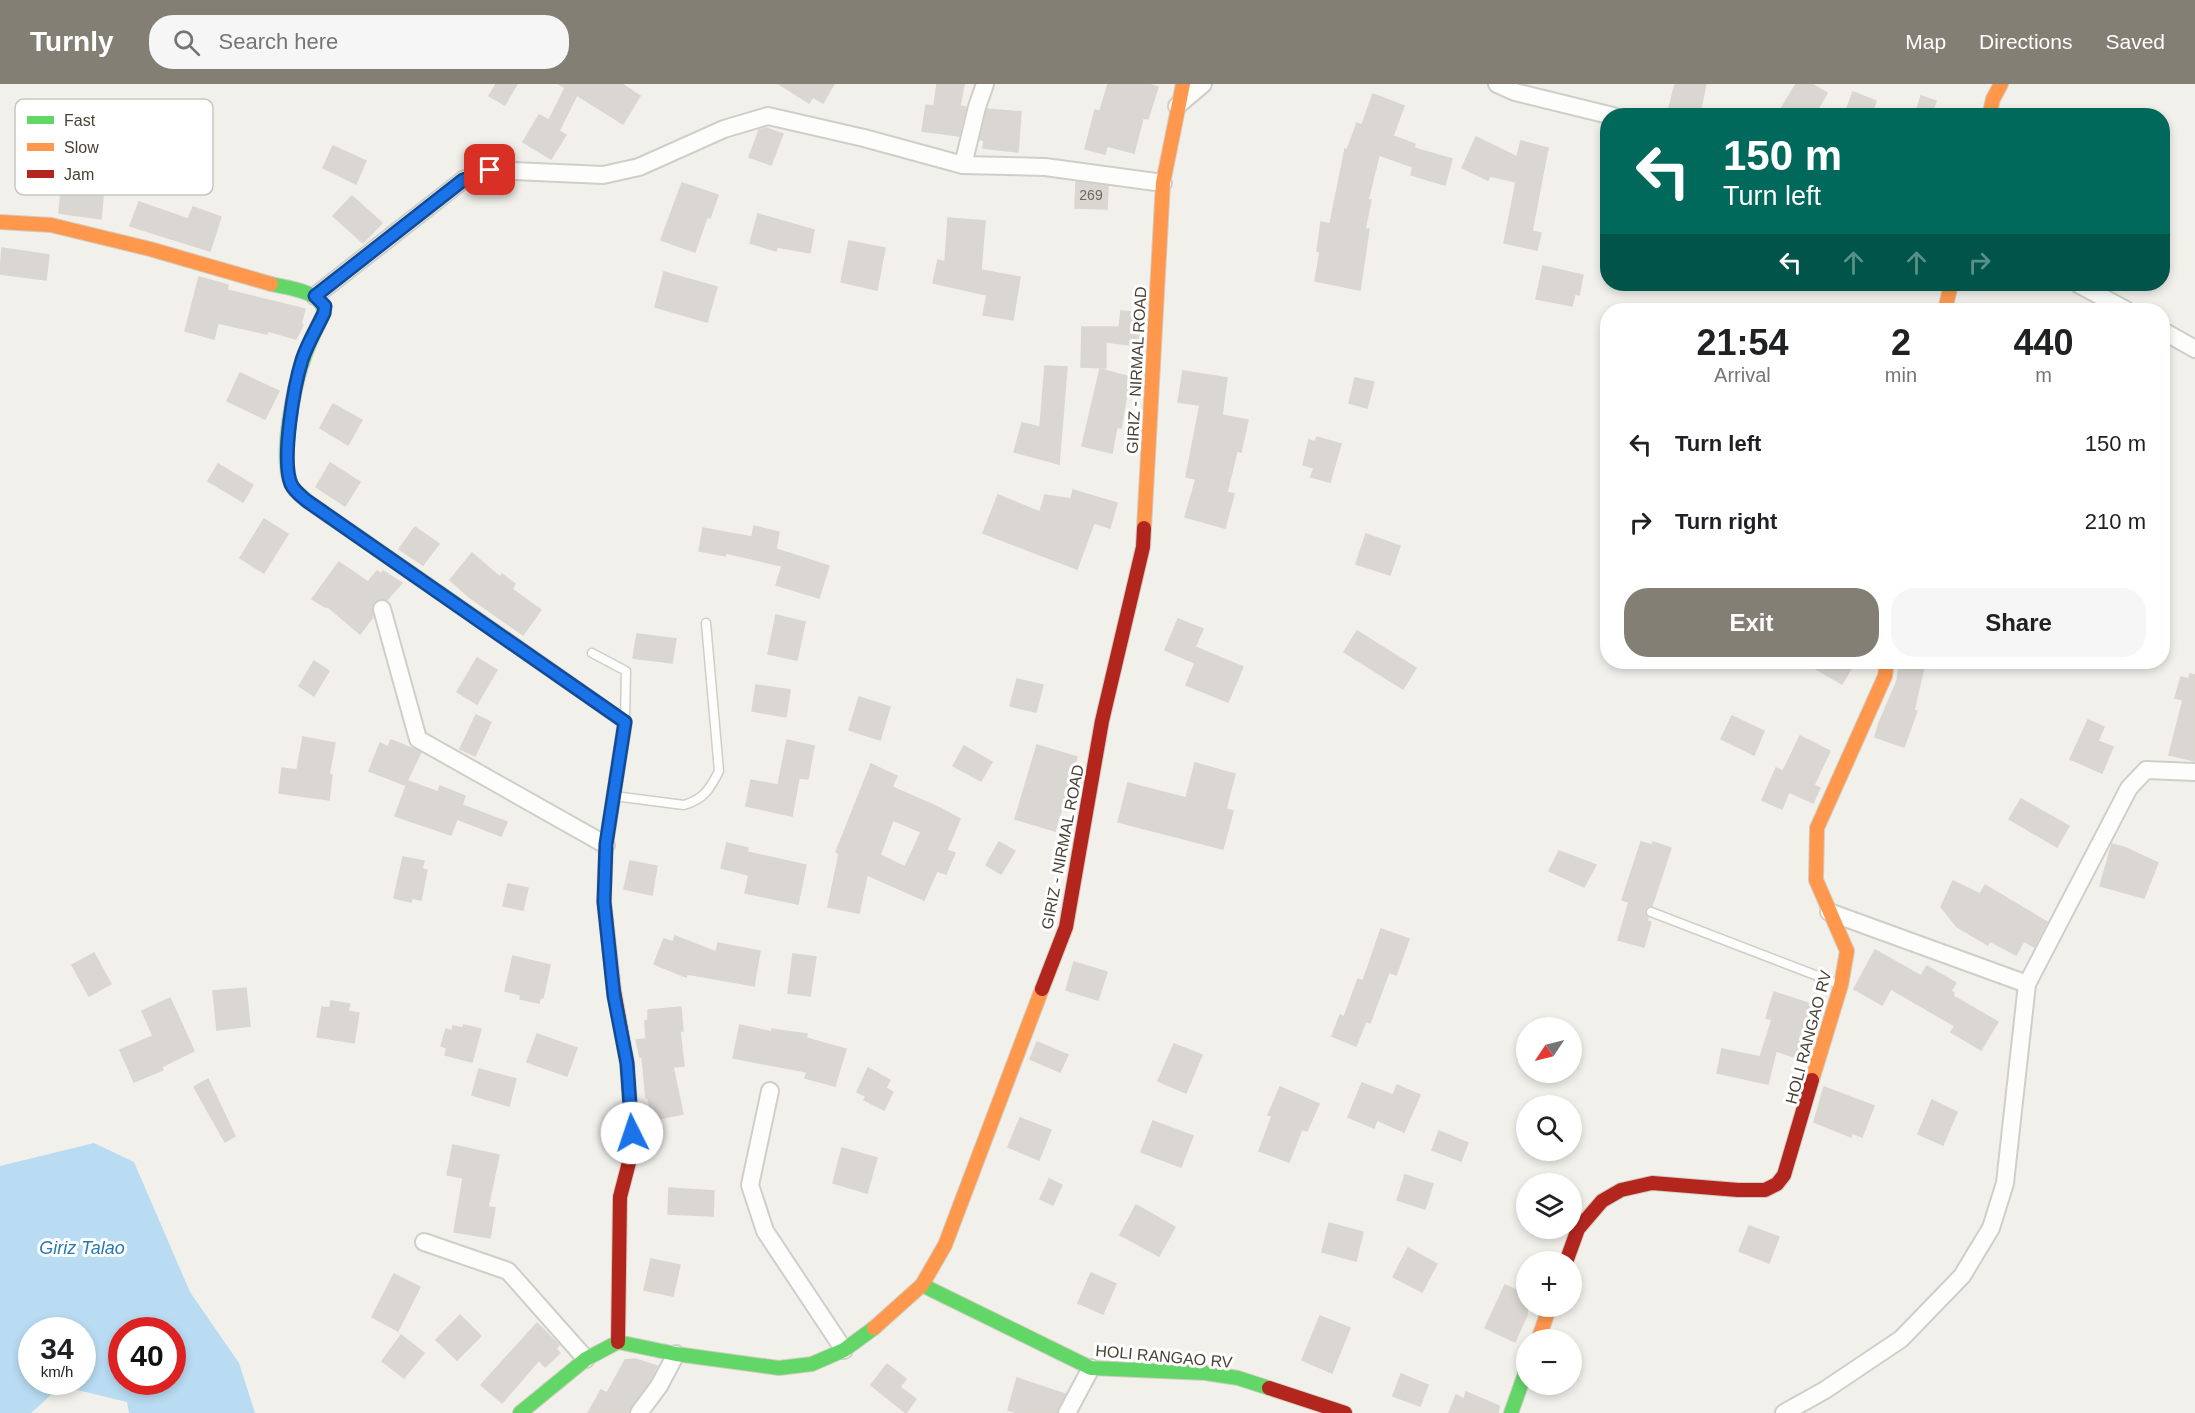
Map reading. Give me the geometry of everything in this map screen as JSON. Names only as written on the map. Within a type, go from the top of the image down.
[{"type":"street","points":[[963,165],[977,107],[986,84]]},
{"type":"street","name":"GIRIZ - NIRMAL ROAD","points":[[618,1342],[675,1354],[779,1368],[812,1364],[844,1350],[881,1323],[922,1285],[945,1245],[1066,927],[1102,721],[1143,547],[1163,183],[1183,84]]},
{"type":"street","points":[[1177,106],[1203,84]]},
{"type":"street","points":[[1497,84],[1515,92],[1600,113]]},
{"type":"street","points":[[1991,108],[2001,84]]},
{"type":"street","points":[[315,296],[463,180],[490,170],[603,175],[639,167],[724,129],[768,116],[864,138],[963,165],[1045,167],[1163,183]]},
{"type":"street","points":[[0,222],[51,225],[150,249],[315,296],[325,306],[324,313],[303,358],[298,377],[288,443],[287,472],[292,487],[307,501],[625,722],[606,844],[604,902],[614,996],[627,1063],[633,1147],[620,1197],[618,1342],[586,1359],[520,1413]]},
{"type":"street","points":[[2091,291],[2113,303]]},
{"type":"street","points":[[2170,335],[2195,349]]},
{"type":"street","points":[[382,609],[418,739],[606,844]]},
{"type":"street","name":"HOLI RANGAO RV","points":[[1570,1251],[1578,1229],[1602,1201],[1621,1190],[1652,1183],[1766,1190],[1784,1175],[1841,985],[1847,951],[1816,880],[1817,828],[1885,676],[1886,669]]},
{"type":"street","points":[[1784,1413],[1826,1390],[1901,1340],[1962,1276],[1991,1228],[2005,1183],[2027,984],[2129,788],[2146,770],[2195,772]]},
{"type":"street","points":[[1829,912],[2027,984]]},
{"type":"street","points":[[770,1091],[750,1185],[765,1231],[844,1350]]},
{"type":"street","points":[[424,1242],[508,1271],[586,1359]]},
{"type":"street","name":"HOLI RANGAO RV","points":[[922,1285],[1091,1368],[1205,1373],[1238,1378],[1345,1413]]},
{"type":"street","points":[[639,1413],[659,1386],[675,1354]]},
{"type":"street","points":[[1067,1413],[1091,1368]]},
{"type":"street","points":[[1511,1413],[1517,1395]]},
{"type":"lane","points":[[613,796],[684,805],[694,802],[710,789],[719,771],[706,623]]},
{"type":"lane","points":[[592,652],[626,670],[625,722]]},
{"type":"lane","points":[[1652,912],[1841,985]]},
{"type":"water","name":"Giriz Talao","points":[[94,1143],[134,1162],[190,1292],[239,1363],[255,1413],[129,1413],[127,1402],[96,1394],[96,1317],[18,1317],[18,1395],[51,1395],[31,1413],[0,1413],[0,1166]]},
{"type":"building","points":[[496,84],[517,84],[505,105],[489,96]]},
{"type":"building","points":[[559,84],[622,84],[640,96],[623,124],[577,95],[559,131],[566,135],[551,159],[523,142],[539,115],[549,120],[565,88]]},
{"type":"building","points":[[779,84],[834,84],[823,103],[813,97],[809,103]]},
{"type":"building","points":[[937,84],[964,84],[960,106],[966,107],[959,136],[922,131],[926,105],[934,106]]},
{"type":"building","points":[[1108,84],[1148,84],[1158,87],[1148,119],[1143,118],[1134,153],[1107,146],[1105,154],[1085,149],[1095,110],[1100,111]]},
{"type":"building","points":[[1675,84],[1706,84],[1701,108],[1669,108]]},
{"type":"building","points":[[1796,84],[1812,84],[1827,93],[1819,108],[1782,108]]},
{"type":"building","points":[[1853,92],[1876,101],[1874,108],[1847,108]]},
{"type":"building","points":[[1373,94],[1404,106],[1393,136],[1415,144],[1414,148],[1452,159],[1445,185],[1411,175],[1413,167],[1379,155],[1368,200],[1371,200],[1365,229],[1369,229],[1360,290],[1315,281],[1320,252],[1317,251],[1321,222],[1330,224],[1345,149],[1347,150],[1357,123],[1362,125]]},
{"type":"building","points":[[1921,96],[1936,101],[1934,108],[1917,108]]},
{"type":"building","points":[[987,109],[1021,112],[1018,152],[983,148],[984,140],[980,140]]},
{"type":"building","points":[[766,128],[783,134],[771,165],[749,157],[759,130]]},
{"type":"building","points":[[1476,137],[1517,157],[1521,141],[1548,148],[1532,231],[1541,233],[1537,250],[1504,243],[1516,182],[1490,176],[1488,180],[1462,168]]},
{"type":"building","points":[[333,146],[366,161],[356,184],[323,168]]},
{"type":"building","points":[[1076,182],[1108,186],[1107,209],[1075,208]]},
{"type":"building","points":[[682,183],[718,195],[710,218],[707,217],[695,252],[661,240]]},
{"type":"building","points":[[61,195],[103,195],[101,219],[59,213]]},
{"type":"building","points":[[352,196],[382,223],[363,243],[333,216]]},
{"type":"building","points":[[139,202],[188,219],[193,207],[221,217],[210,251],[130,226]]},
{"type":"building","points":[[758,214],[814,230],[810,253],[777,247],[776,251],[750,243]]},
{"type":"building","points":[[948,218],[985,221],[981,270],[1020,277],[1013,320],[983,315],[987,295],[933,283],[938,260],[945,262]]},
{"type":"building","points":[[849,241],[885,248],[877,290],[841,282]]},
{"type":"building","points":[[2,248],[49,255],[46,280],[0,274]]},
{"type":"building","points":[[1543,266],[1583,275],[1579,295],[1575,294],[1572,306],[1536,299]]},
{"type":"building","points":[[664,272],[717,287],[707,322],[655,307]]},
{"type":"building","points":[[199,277],[228,285],[227,290],[305,309],[301,324],[303,325],[296,339],[268,331],[267,334],[218,323],[214,339],[185,331]]},
{"type":"building","points":[[1121,311],[1142,313],[1138,346],[1106,342],[1106,368],[1081,367],[1082,327],[1119,327]]},
{"type":"building","points":[[1045,366],[1067,367],[1059,464],[1014,452],[1022,423],[1040,427]]},
{"type":"building","points":[[1100,369],[1130,377],[1121,428],[1117,427],[1112,453],[1082,446]]},
{"type":"building","points":[[1183,371],[1227,378],[1222,415],[1248,420],[1241,452],[1237,451],[1227,492],[1234,494],[1225,528],[1185,517],[1196,479],[1186,477],[1200,405],[1178,402]]},
{"type":"building","points":[[240,373],[279,391],[265,419],[227,401]]},
{"type":"building","points":[[1355,378],[1374,382],[1367,408],[1349,403]]},
{"type":"building","points":[[333,404],[362,420],[348,445],[320,428]]},
{"type":"building","points":[[1317,437],[1341,444],[1330,482],[1311,477],[1314,468],[1303,465],[1309,440],[1315,442]]},
{"type":"building","points":[[330,463],[360,482],[345,506],[316,487]]},
{"type":"building","points":[[218,464],[253,485],[243,502],[208,481]]},
{"type":"building","points":[[1073,490],[1117,503],[1110,528],[1094,523],[1077,569],[983,533],[998,495],[1040,512],[1045,495],[1071,499]]},
{"type":"building","points":[[264,519],[288,534],[264,573],[240,558]]},
{"type":"building","points":[[754,526],[779,532],[776,549],[829,566],[819,598],[776,585],[782,566],[726,553],[725,556],[699,551],[703,528],[752,537]]},
{"type":"building","points":[[415,527],[439,544],[423,565],[399,549]]},
{"type":"building","points":[[1366,534],[1400,546],[1390,575],[1356,564]]},
{"type":"building","points":[[472,553],[500,577],[502,574],[515,584],[512,589],[541,610],[523,635],[469,597],[450,580]]},
{"type":"building","points":[[339,562],[368,582],[377,571],[381,574],[383,571],[402,583],[387,600],[380,599],[374,602],[373,617],[360,634],[328,607],[312,599]]},
{"type":"building","points":[[776,615],[805,622],[797,660],[768,654]]},
{"type":"building","points":[[1178,619],[1203,629],[1195,647],[1243,667],[1228,702],[1186,685],[1195,663],[1165,650]]},
{"type":"building","points":[[1357,631],[1416,668],[1403,689],[1344,652]]},
{"type":"building","points":[[637,634],[676,639],[672,663],[633,658]]},
{"type":"building","points":[[477,658],[497,670],[477,704],[457,692]]},
{"type":"building","points":[[314,661],[329,671],[314,696],[299,686]]},
{"type":"building","points":[[1816,669],[1851,669],[1842,684]]},
{"type":"building","points":[[1899,669],[1924,669],[1914,710],[1917,711],[1904,747],[1875,737],[1897,681]]},
{"type":"building","points":[[2190,674],[2195,675],[2195,761],[2169,755],[2183,700],[2175,698],[2181,677],[2189,679]]},
{"type":"building","points":[[1017,679],[1043,685],[1036,712],[1010,706]]},
{"type":"building","points":[[756,685],[790,690],[786,717],[752,711]]},
{"type":"building","points":[[859,697],[890,707],[880,740],[849,730]]},
{"type":"building","points":[[476,715],[491,722],[475,756],[460,749]]},
{"type":"building","points":[[1732,716],[1764,731],[1754,755],[1721,739]]},
{"type":"building","points":[[2088,720],[2104,727],[2098,741],[2113,747],[2102,773],[2070,759]]},
{"type":"building","points":[[1800,736],[1830,751],[1814,785],[1820,788],[1813,803],[1789,792],[1782,809],[1762,800],[1776,768],[1783,771]]},
{"type":"building","points":[[303,737],[335,743],[329,774],[332,775],[329,800],[279,793],[282,768],[297,770]]},
{"type":"building","points":[[391,740],[421,752],[405,785],[369,771],[380,743],[388,747]]},
{"type":"building","points":[[787,740],[814,746],[808,779],[799,778],[792,816],[746,806],[751,780],[778,785]]},
{"type":"building","points":[[1037,745],[1077,757],[1055,831],[1015,819]]},
{"type":"building","points":[[964,746],[992,762],[981,781],[953,766]]},
{"type":"building","points":[[1195,763],[1235,774],[1226,809],[1233,811],[1223,849],[1118,822],[1128,783],[1186,798]]},
{"type":"building","points":[[871,764],[897,776],[892,787],[960,819],[947,850],[955,853],[946,874],[937,871],[924,900],[867,875],[859,913],[828,907],[839,854],[836,852]],"holes":[[[893,820],[921,832],[905,867],[880,855]]]},
{"type":"building","points":[[408,781],[438,792],[440,786],[465,796],[462,805],[507,822],[501,836],[457,819],[451,835],[395,816]]},
{"type":"building","points":[[2021,799],[2069,826],[2057,847],[2009,819]]},
{"type":"building","points":[[999,842],[1015,851],[1001,874],[986,865]]},
{"type":"building","points":[[1641,842],[1652,845],[1653,842],[1671,848],[1652,906],[1645,910],[1647,921],[1651,922],[1644,947],[1618,940],[1629,902],[1622,900]]},
{"type":"building","points":[[727,843],[748,848],[747,852],[806,865],[798,904],[745,893],[749,875],[721,868]]},
{"type":"building","points":[[2112,844],[2158,863],[2144,898],[2100,886]]},
{"type":"building","points":[[1559,851],[1596,865],[1584,887],[1549,871]]},
{"type":"building","points":[[403,857],[424,861],[422,869],[427,870],[421,900],[412,898],[411,902],[394,898]]},
{"type":"building","points":[[630,861],[657,866],[652,895],[624,889]]},
{"type":"building","points":[[1953,881],[1980,894],[1985,885],[2047,922],[2034,947],[2024,941],[2016,955],[1990,941],[1988,945],[1957,927],[1941,907]]},
{"type":"building","points":[[508,884],[528,888],[523,910],[503,906]]},
{"type":"building","points":[[1381,929],[1409,939],[1396,975],[1389,972],[1370,1023],[1366,1021],[1356,1046],[1332,1036],[1340,1015],[1344,1017],[1358,979],[1363,981]]},
{"type":"building","points":[[675,936],[716,952],[718,943],[760,951],[754,986],[687,974],[686,977],[654,964],[664,939],[673,942]]},
{"type":"building","points":[[1875,950],[1921,976],[1927,966],[1956,983],[1951,991],[1954,993],[1953,996],[1998,1022],[1981,1050],[1951,1032],[1955,1026],[1891,989],[1882,1005],[1854,989]]},
{"type":"building","points":[[94,953],[111,984],[89,996],[72,965]]},
{"type":"building","points":[[793,954],[816,957],[810,996],[788,993]]},
{"type":"building","points":[[513,956],[550,965],[543,998],[540,998],[539,1003],[520,999],[521,995],[505,991]]},
{"type":"building","points":[[1074,962],[1107,972],[1098,1000],[1066,990]]},
{"type":"building","points":[[246,988],[250,1026],[217,1030],[213,991]]},
{"type":"building","points":[[1774,992],[1820,1007],[1804,1060],[1776,1051],[1768,1084],[1717,1073],[1722,1049],[1760,1057],[1772,1020],[1766,1018]]},
{"type":"building","points":[[170,998],[194,1051],[161,1067],[163,1070],[134,1082],[120,1050],[153,1036],[142,1011]]},
{"type":"building","points":[[331,1001],[350,1004],[348,1011],[359,1013],[354,1043],[317,1037],[322,1007],[330,1008]]},
{"type":"building","points":[[681,1007],[683,1031],[680,1031],[684,1066],[673,1067],[683,1114],[653,1120],[648,1098],[646,1098],[642,1057],[640,1057],[636,1040],[646,1039],[645,1021],[648,1020],[648,1010]]},
{"type":"building","points":[[464,1025],[481,1029],[472,1062],[445,1055],[447,1048],[441,1046],[446,1029],[452,1031],[453,1026],[463,1028]]},
{"type":"building","points":[[740,1025],[772,1032],[772,1029],[807,1034],[806,1038],[846,1049],[835,1086],[805,1078],[807,1072],[733,1058]]},
{"type":"building","points":[[537,1034],[577,1048],[567,1076],[527,1062]]},
{"type":"building","points":[[1037,1042],[1068,1055],[1060,1072],[1030,1059]]},
{"type":"building","points":[[1174,1044],[1202,1055],[1186,1093],[1158,1081]]},
{"type":"building","points":[[868,1068],[890,1080],[886,1088],[893,1092],[884,1110],[864,1100],[866,1096],[857,1092]]},
{"type":"building","points":[[479,1069],[516,1079],[509,1106],[472,1095]]},
{"type":"building","points":[[208,1079],[235,1136],[225,1142],[194,1087]]},
{"type":"building","points":[[1362,1083],[1393,1095],[1397,1085],[1420,1095],[1404,1132],[1377,1120],[1374,1128],[1348,1117]]},
{"type":"building","points":[[1280,1087],[1319,1104],[1307,1131],[1302,1129],[1289,1162],[1259,1151],[1272,1116],[1268,1115]]},
{"type":"building","points":[[1824,1087],[1874,1106],[1862,1137],[1852,1133],[1851,1137],[1814,1122]]},
{"type":"building","points":[[1932,1100],[1957,1112],[1943,1145],[1918,1134]]},
{"type":"building","points":[[1020,1118],[1051,1130],[1039,1160],[1008,1147]]},
{"type":"building","points":[[1153,1121],[1193,1136],[1181,1167],[1141,1152]]},
{"type":"building","points":[[1439,1131],[1468,1143],[1461,1161],[1432,1150]]},
{"type":"building","points":[[453,1145],[499,1155],[488,1207],[495,1208],[490,1238],[454,1232],[463,1178],[447,1175]]},
{"type":"building","points":[[842,1148],[877,1158],[867,1193],[833,1183]]},
{"type":"building","points":[[1405,1175],[1433,1184],[1425,1209],[1397,1200]]},
{"type":"building","points":[[1049,1179],[1062,1185],[1053,1205],[1040,1199]]},
{"type":"building","points":[[669,1188],[714,1191],[713,1216],[668,1214]]},
{"type":"building","points":[[1136,1205],[1175,1227],[1159,1256],[1120,1235]]},
{"type":"building","points":[[1329,1223],[1363,1232],[1356,1261],[1322,1252]]},
{"type":"building","points":[[1749,1226],[1779,1237],[1769,1263],[1739,1251]]},
{"type":"building","points":[[1408,1248],[1437,1264],[1422,1292],[1393,1277]]},
{"type":"building","points":[[651,1259],[680,1265],[673,1296],[644,1290]]},
{"type":"building","points":[[1091,1273],[1116,1284],[1103,1314],[1078,1303]]},
{"type":"building","points":[[394,1274],[420,1287],[398,1331],[372,1317]]},
{"type":"building","points":[[1505,1285],[1516,1290],[1516,1317],[1526,1317],[1521,1329],[1516,1329],[1515,1342],[1485,1328]]},
{"type":"building","points":[[460,1315],[481,1336],[457,1360],[436,1340]]},
{"type":"building","points":[[1320,1316],[1350,1328],[1332,1373],[1302,1360]]},
{"type":"building","points":[[537,1323],[559,1345],[556,1349],[560,1353],[545,1367],[539,1360],[502,1403],[481,1385]]},
{"type":"building","points":[[401,1335],[424,1353],[404,1378],[382,1361]]},
{"type":"building","points":[[635,1359],[657,1366],[629,1413],[588,1413],[601,1390],[607,1393],[625,1360]]},
{"type":"building","points":[[887,1364],[906,1379],[900,1387],[916,1399],[906,1413],[871,1385]]},
{"type":"building","points":[[1401,1374],[1428,1385],[1420,1406],[1393,1396]]},
{"type":"building","points":[[1017,1378],[1065,1394],[1057,1413],[1018,1413],[1008,1410]]},
{"type":"building","points":[[1466,1392],[1499,1406],[1498,1413],[1449,1413],[1456,1395],[1464,1399]]},
{"type":"traffic: fast","points":[[271,284],[312,295],[318,300],[324,313],[305,355],[296,383],[289,420],[287,456],[292,487],[307,501],[476,618]]},
{"type":"traffic: fast","points":[[922,1285],[1091,1368],[1205,1373],[1238,1378],[1269,1388]]},
{"type":"traffic: fast","points":[[520,1413],[586,1359],[618,1342],[676,1354],[779,1368],[812,1364],[844,1350],[874,1328]]},
{"type":"traffic: fast","points":[[1511,1413],[1517,1395]]},
{"type":"traffic: slow","points":[[1144,528],[1163,183],[1183,84]]},
{"type":"traffic: slow","points":[[1991,108],[2001,84]]},
{"type":"traffic: slow","points":[[0,222],[51,225],[150,249],[271,284]]},
{"type":"traffic: slow","points":[[1947,303],[1949,291]]},
{"type":"traffic: slow","points":[[476,618],[625,722],[606,845],[604,901],[614,991]]},
{"type":"traffic: slow","points":[[1812,1080],[1841,985],[1847,951],[1816,880],[1817,828],[1885,676],[1886,669]]},
{"type":"traffic: slow","points":[[874,1328],[922,1285],[945,1245],[1042,989]]},
{"type":"traffic: slow","points":[[1542,1329],[1546,1317]]},
{"type":"traffic: jam","points":[[1042,989],[1066,927],[1102,721],[1143,547],[1144,528]]},
{"type":"traffic: jam","points":[[614,991],[627,1063],[633,1147],[620,1197],[618,1342]]},
{"type":"traffic: jam","points":[[1570,1251],[1578,1229],[1602,1201],[1621,1190],[1652,1183],[1738,1190],[1765,1190],[1777,1184],[1784,1175],[1812,1080]]},
{"type":"traffic: jam","points":[[1269,1388],[1345,1413]]},
{"type":"route","points":[[490,170],[463,180],[315,296],[325,306],[324,313],[303,358],[298,377],[288,443],[287,472],[292,487],[307,501],[625,722],[606,844],[604,902],[614,996],[627,1063],[632,1133]]}]
